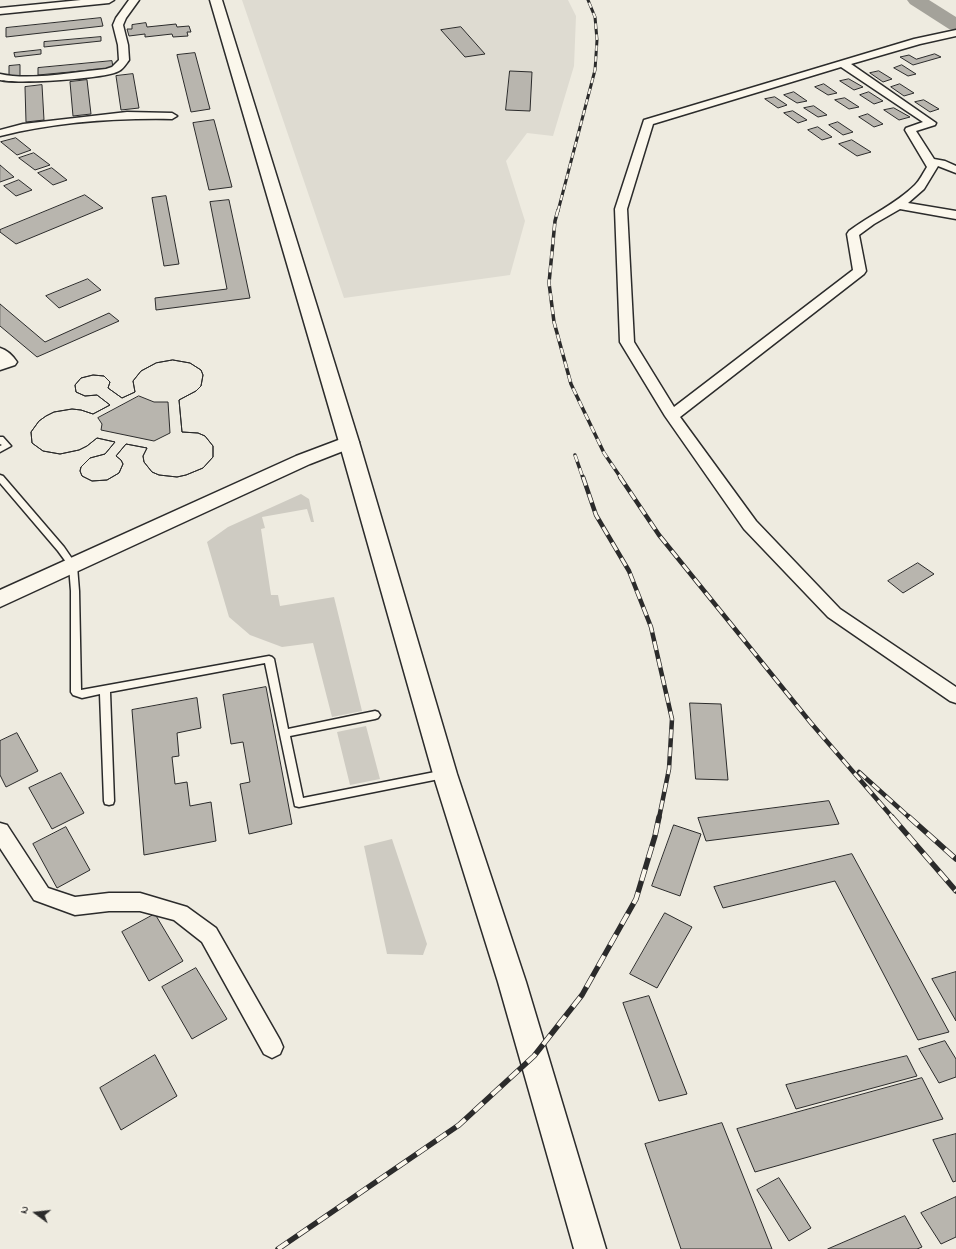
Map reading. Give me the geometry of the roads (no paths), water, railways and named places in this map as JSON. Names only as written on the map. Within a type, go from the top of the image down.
[{"type":"main road","points":[[216,0],[349,442],[445,774],[512,982],[590,1249]]},
{"type":"main road","points":[[0,599],[303,460],[349,442]]},
{"type":"street","points":[[0,11],[109,0]]},
{"type":"street","points":[[0,78],[10,80],[26,79],[108,72],[116,69],[124,60],[123,45],[118,25],[121,18],[134,0]]},
{"type":"street","points":[[956,33],[918,41],[648,122],[621,209],[628,342],[672,416],[750,524],[834,614],[956,696]]},
{"type":"street","points":[[672,416],[860,270],[852,234],[870,221],[898,205],[920,187],[933,167],[910,130],[931,123],[843,64]]},
{"type":"street","points":[[0,133],[22,127],[127,115],[172,116]]},
{"type":"street","points":[[930,162],[941,163],[956,170]]},
{"type":"street","points":[[898,205],[956,215]]},
{"type":"street","points":[[0,352],[10,362],[0,366]]},
{"type":"street","points":[[0,831],[41,894],[75,906],[109,902],[140,902],[180,913],[209,935],[272,1047]]},
{"type":"lane","points":[[0,439],[7,446],[0,449]]},
{"type":"lane","points":[[0,478],[61,549],[73,566],[76,590],[76,692],[82,694],[269,659],[299,803],[445,774]]},
{"type":"lane","points":[[105,690],[109,801]]},
{"type":"lane","points":[[285,734],[375,715]]},
{"type":"waterway","points":[[916,0],[956,25]]},
{"type":"railway","points":[[558,211],[595,70],[597,40],[595,17],[588,0]]},
{"type":"railway","points":[[558,210],[555,221],[549,283],[554,322],[571,384],[604,453],[621,478]]},
{"type":"railway","points":[[575,455],[583,478]]},
{"type":"railway","points":[[583,477],[596,515],[629,571],[651,627],[672,719],[669,769],[659,818]]},
{"type":"railway","points":[[620,477],[659,535],[811,723],[893,818]]},
{"type":"railway","points":[[859,772],[910,818]]},
{"type":"railway","points":[[278,1249],[459,1125],[534,1056],[582,995],[636,899],[655,836],[659,817]]},
{"type":"railway","points":[[892,817],[956,891]]},
{"type":"railway","points":[[909,817],[956,859]]}]
